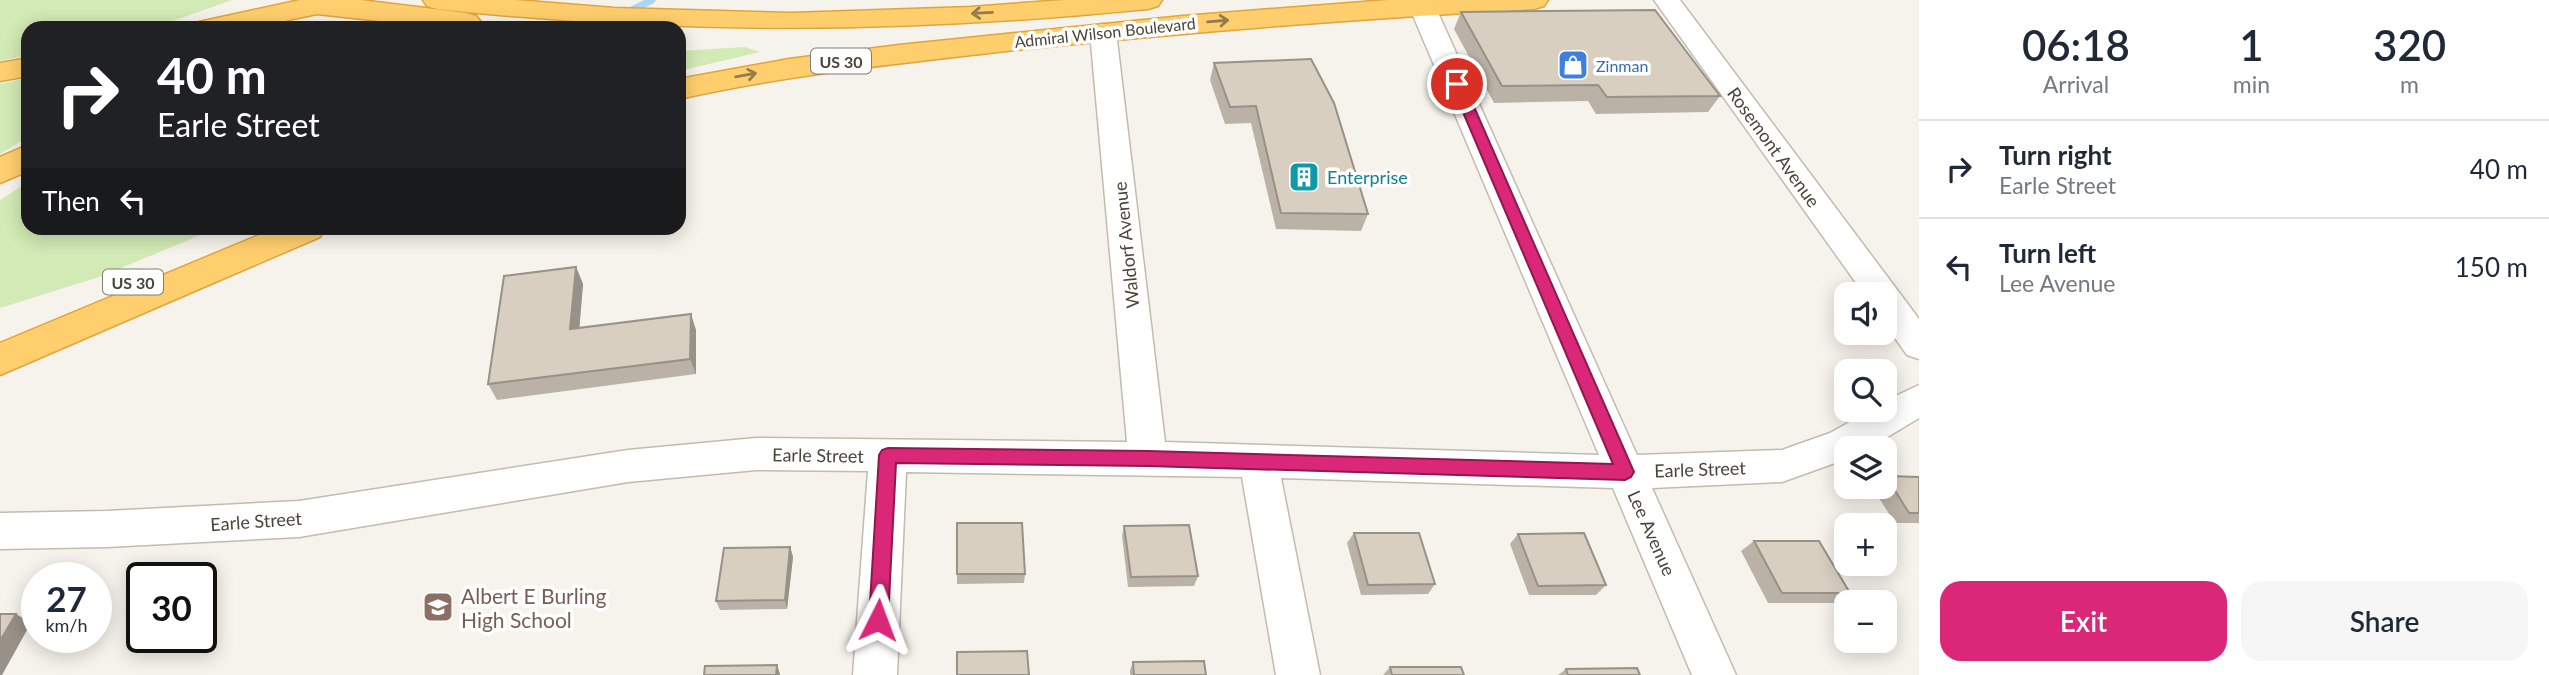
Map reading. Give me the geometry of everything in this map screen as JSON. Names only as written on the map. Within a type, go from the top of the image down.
[{"type":"highway","points":[[232,21],[265,0]]},
{"type":"highway","name":"Admiral Wilson Boulevard","points":[[437,0],[597,16],[751,22],[872,19],[1148,0]]},
{"type":"highway","name":"Admiral Wilson Boulevard","points":[[686,88],[790,68],[1004,42],[1266,17],[1534,0]]},
{"type":"highway","points":[[246,21],[310,6],[331,5],[458,21]]},
{"type":"highway","points":[[686,38],[893,36],[1004,42]]},
{"type":"highway","points":[[0,72],[21,68]]},
{"type":"highway","points":[[0,173],[21,160]]},
{"type":"highway","name":"US 30","points":[[0,331],[247,235]]},
{"type":"highway","points":[[0,360],[292,235]]},
{"type":"street","name":"Rosemont Avenue","points":[[1667,0],[1873,282]]},
{"type":"street","name":"Lee Avenue","points":[[1422,6],[1714,675]]},
{"type":"street","name":"Waldorf Avenue","points":[[1103,32],[1148,458]]},
{"type":"street","name":"Rosemont Avenue","points":[[1897,315],[1919,345]]},
{"type":"street","name":"Earle Street","points":[[0,531],[107,529],[299,519],[628,466],[756,454],[1148,458],[1625,472],[1782,466],[1843,444],[1919,400]]},
{"type":"street","points":[[875,675],[888,455]]},
{"type":"street","points":[[1258,461],[1298,675]]},
{"type":"green space","points":[[0,0],[232,0],[173,21],[21,21],[21,56],[0,61]]},
{"type":"green space","points":[[745,47],[760,52],[686,69],[686,51]]},
{"type":"green space","points":[[21,80],[21,141],[0,154],[0,84]]},
{"type":"green space","points":[[21,186],[21,235],[201,235],[99,277],[0,308],[0,200]]},
{"type":"building","name":"Zinman","points":[[1655,10],[1720,96],[1607,97],[1598,85],[1502,86],[1461,12]]},
{"type":"building","name":"Enterprise","points":[[1311,59],[1334,103],[1368,214],[1281,213],[1256,106],[1230,107],[1214,63]]},
{"type":"building","points":[[576,267],[570,329],[691,314],[690,359],[488,384],[504,276]]},
{"type":"building","points":[[1897,476],[1919,477],[1919,513],[1909,513],[1897,494]]},
{"type":"building","points":[[957,523],[1022,523],[1025,574],[957,574]]},
{"type":"building","points":[[1189,525],[1198,576],[1131,577],[1124,526]]},
{"type":"building","points":[[1354,533],[1419,533],[1435,584],[1368,585]]},
{"type":"building","points":[[1584,533],[1606,585],[1538,586],[1518,534]]},
{"type":"building","points":[[1754,541],[1819,541],[1834,566],[1834,576],[1840,576],[1848,590],[1834,590],[1834,593],[1782,593]]},
{"type":"building","points":[[790,547],[785,600],[716,601],[724,548]]},
{"type":"building","points":[[0,614],[16,614],[0,641]]},
{"type":"building","points":[[1027,651],[1029,675],[957,675],[957,652]]},
{"type":"building","points":[[1204,661],[1206,675],[1134,675],[1133,662]]},
{"type":"building","points":[[777,665],[776,675],[704,675],[705,666]]},
{"type":"building","points":[[1390,667],[1461,667],[1464,675],[1392,675]]},
{"type":"building","points":[[1637,668],[1640,675],[1568,675],[1566,669]]},
{"type":"waterway","points":[[609,21],[652,0]]},
{"type":"place","name":"Zinman","points":[[1573,65]]},
{"type":"place","name":"Enterprise","points":[[1304,177]]},
{"type":"place","name":"Albert E Burling High School","points":[[438,607]]},
{"type":"route","points":[[878,620],[888,455],[1148,458],[1625,472],[1457,84]]}]
